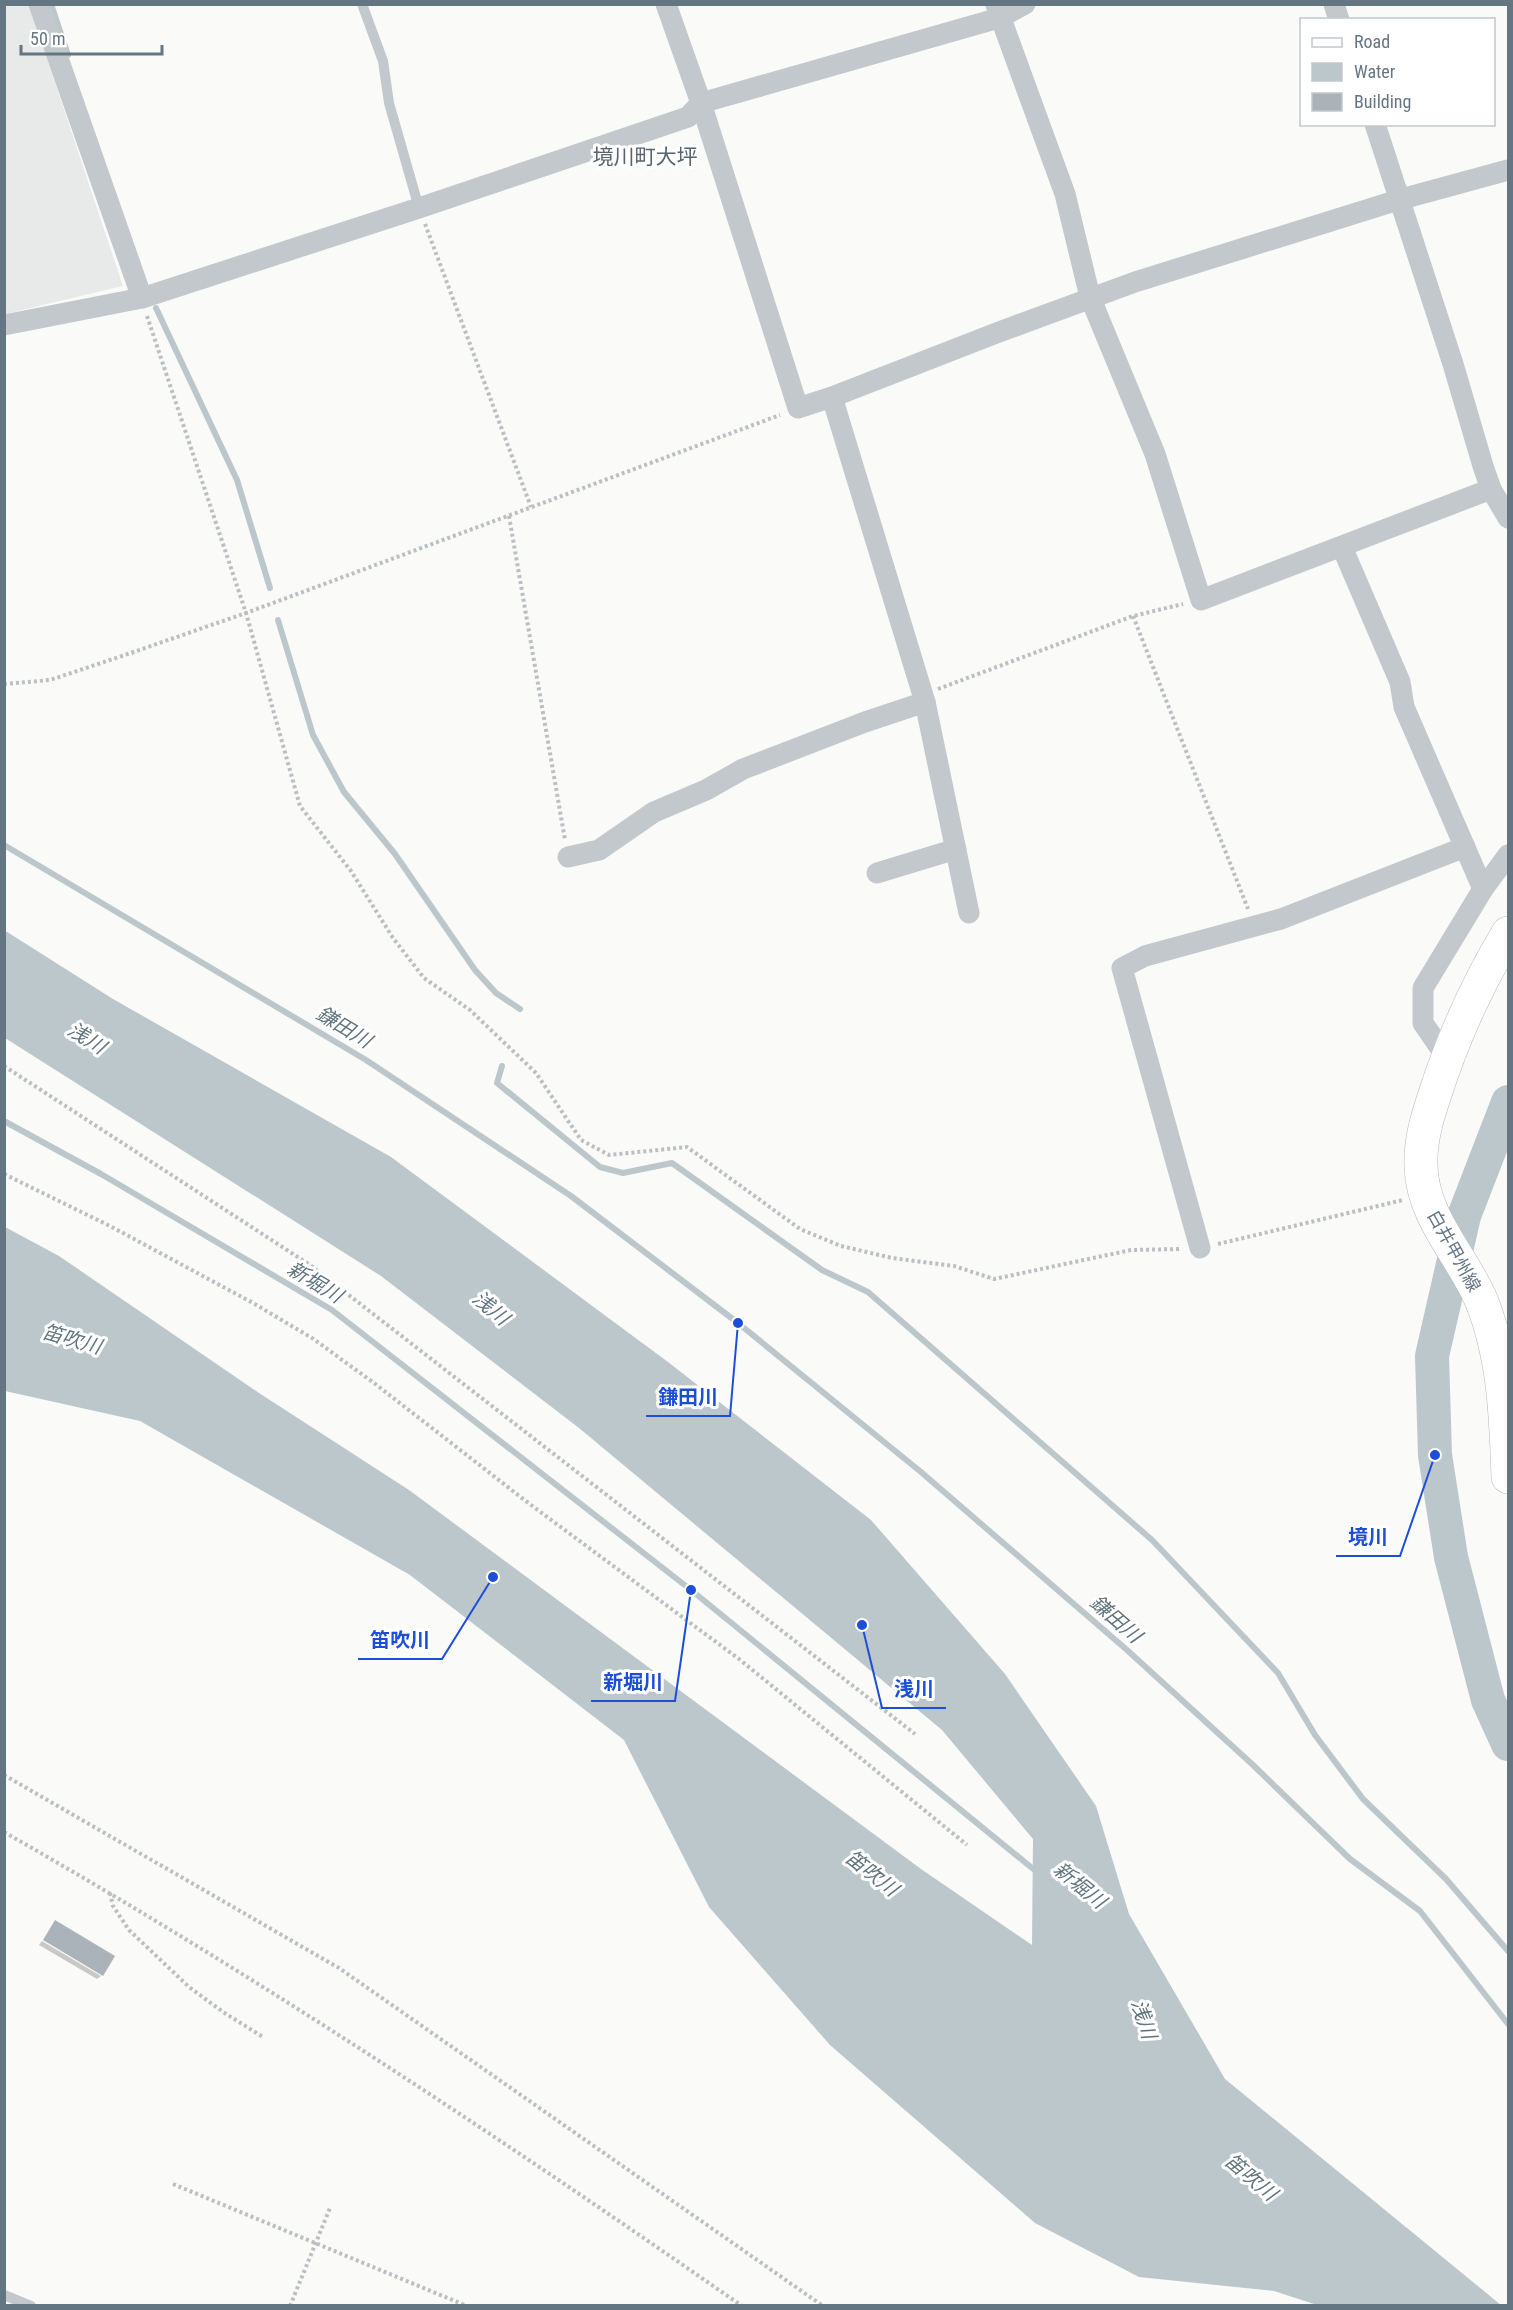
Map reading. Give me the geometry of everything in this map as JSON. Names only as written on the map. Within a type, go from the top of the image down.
[{"type":"main road","name":"白井甲州線","points":[[1509,933],[1480,985],[1447,1058],[1423,1132],[1421,1167],[1427,1200],[1480,1299],[1493,1333],[1502,1377],[1509,1477]]},
{"type":"street","points":[[39,4],[142,298]]},
{"type":"street","points":[[666,4],[701,103],[798,408],[832,398],[1090,297],[1398,200],[1509,170]]},
{"type":"street","points":[[4,325],[142,298],[688,117],[701,103],[1025,4]]},
{"type":"street","points":[[998,11],[1065,194],[1090,297],[1155,454],[1200,600],[1491,489]]},
{"type":"street","points":[[1376,126],[1491,489],[1509,518]]},
{"type":"street","points":[[832,398],[925,702],[969,914]]},
{"type":"street","points":[[1342,547],[1400,682],[1404,707],[1483,889]]},
{"type":"street","points":[[567,856],[599,850],[654,812],[706,790],[743,769],[865,722],[925,702]]},
{"type":"street","points":[[1200,1248],[1122,968],[1145,956],[1281,919],[1465,847]]},
{"type":"street","points":[[877,873],[956,849]]},
{"type":"street","points":[[1447,1058],[1423,1023],[1423,988],[1483,889],[1509,855]]},
{"type":"lane","points":[[362,4],[383,61],[389,103],[419,208]]},
{"type":"lane","points":[[4,2295],[30,2306]]},
{"type":"path","points":[[419,208],[531,507]]},
{"type":"path","points":[[142,298],[246,613],[300,806],[351,871],[393,938],[424,978],[470,1010],[536,1074],[581,1140],[609,1155],[687,1147],[800,1229],[841,1246],[892,1258],[954,1266],[994,1279],[1131,1250],[1200,1248],[1410,1199],[1427,1200]]},
{"type":"path","points":[[4,684],[50,680],[246,613],[798,408]]},
{"type":"path","points":[[509,516],[567,856]]},
{"type":"path","points":[[925,702],[937,689],[1132,616],[1200,600]]},
{"type":"path","points":[[1132,616],[1255,926]]},
{"type":"path","points":[[4,1066],[310,1265],[915,1734]]},
{"type":"path","points":[[4,1174],[110,1226],[222,1286],[312,1338],[374,1383],[531,1505],[739,1659],[967,1845]]},
{"type":"path","points":[[4,1774],[339,1968],[823,2306]]},
{"type":"path","points":[[4,1832],[110,1892],[288,2001],[546,2170],[742,2306]]},
{"type":"path","points":[[110,1892],[112,1906],[129,1930],[189,1987],[263,2037]]},
{"type":"path","points":[[173,2184],[467,2306]]},
{"type":"path","points":[[290,2306],[330,2208]]},
{"type":"shaded area","points":[[4,5],[29,5],[123,286],[5,314]]},
{"type":"water","points":[[4,930],[113,999],[391,1157],[668,1362],[871,1520],[1005,1674],[1096,1806],[1129,1914],[1225,2079],[1501,2305],[1317,2305],[1274,2291],[1139,2277],[1035,2223],[830,2045],[709,1907],[624,1740],[410,1575],[140,1421],[5,1391],[5,1227],[59,1256],[259,1393],[409,1490],[921,1869],[1032,1945],[1033,1839],[942,1730],[579,1428],[381,1276],[5,1038]]},
{"type":"building","points":[[55,1920],[115,1956],[103,1976],[43,1940]]},
{"type":"waterway","points":[[51,4],[68,55]]},
{"type":"waterway","points":[[156,308],[237,480],[270,588]]},
{"type":"waterway","points":[[278,620],[313,735],[344,792],[395,854],[475,970],[496,993],[520,1009]]},
{"type":"waterway","name":"鎌田川","points":[[4,845],[366,1060],[571,1196],[738,1323],[921,1472],[1127,1650],[1253,1765],[1350,1859],[1420,1911],[1508,2024]]},
{"type":"waterway","points":[[502,1066],[497,1083],[600,1167],[623,1173],[672,1163],[822,1270],[868,1292],[1152,1540],[1278,1673],[1315,1735],[1363,1799],[1446,1879],[1508,1951]]},
{"type":"waterway","points":[[1508,1102],[1464,1216],[1432,1356],[1435,1455],[1451,1557],[1488,1700],[1508,1744]]},
{"type":"waterway","name":"新堀川","points":[[4,1121],[101,1174],[332,1310],[691,1590],[1037,1872]]},
{"type":"place","name":"鎌田川","points":[[738,1323]]},
{"type":"place","name":"境川","points":[[1435,1455]]},
{"type":"place","name":"笛吹川","points":[[493,1577]]},
{"type":"place","name":"新堀川","points":[[691,1590]]},
{"type":"place","name":"浅川","points":[[862,1625]]},
{"type":"district","name":"境川町大坪","points":[[645,157]]}]
